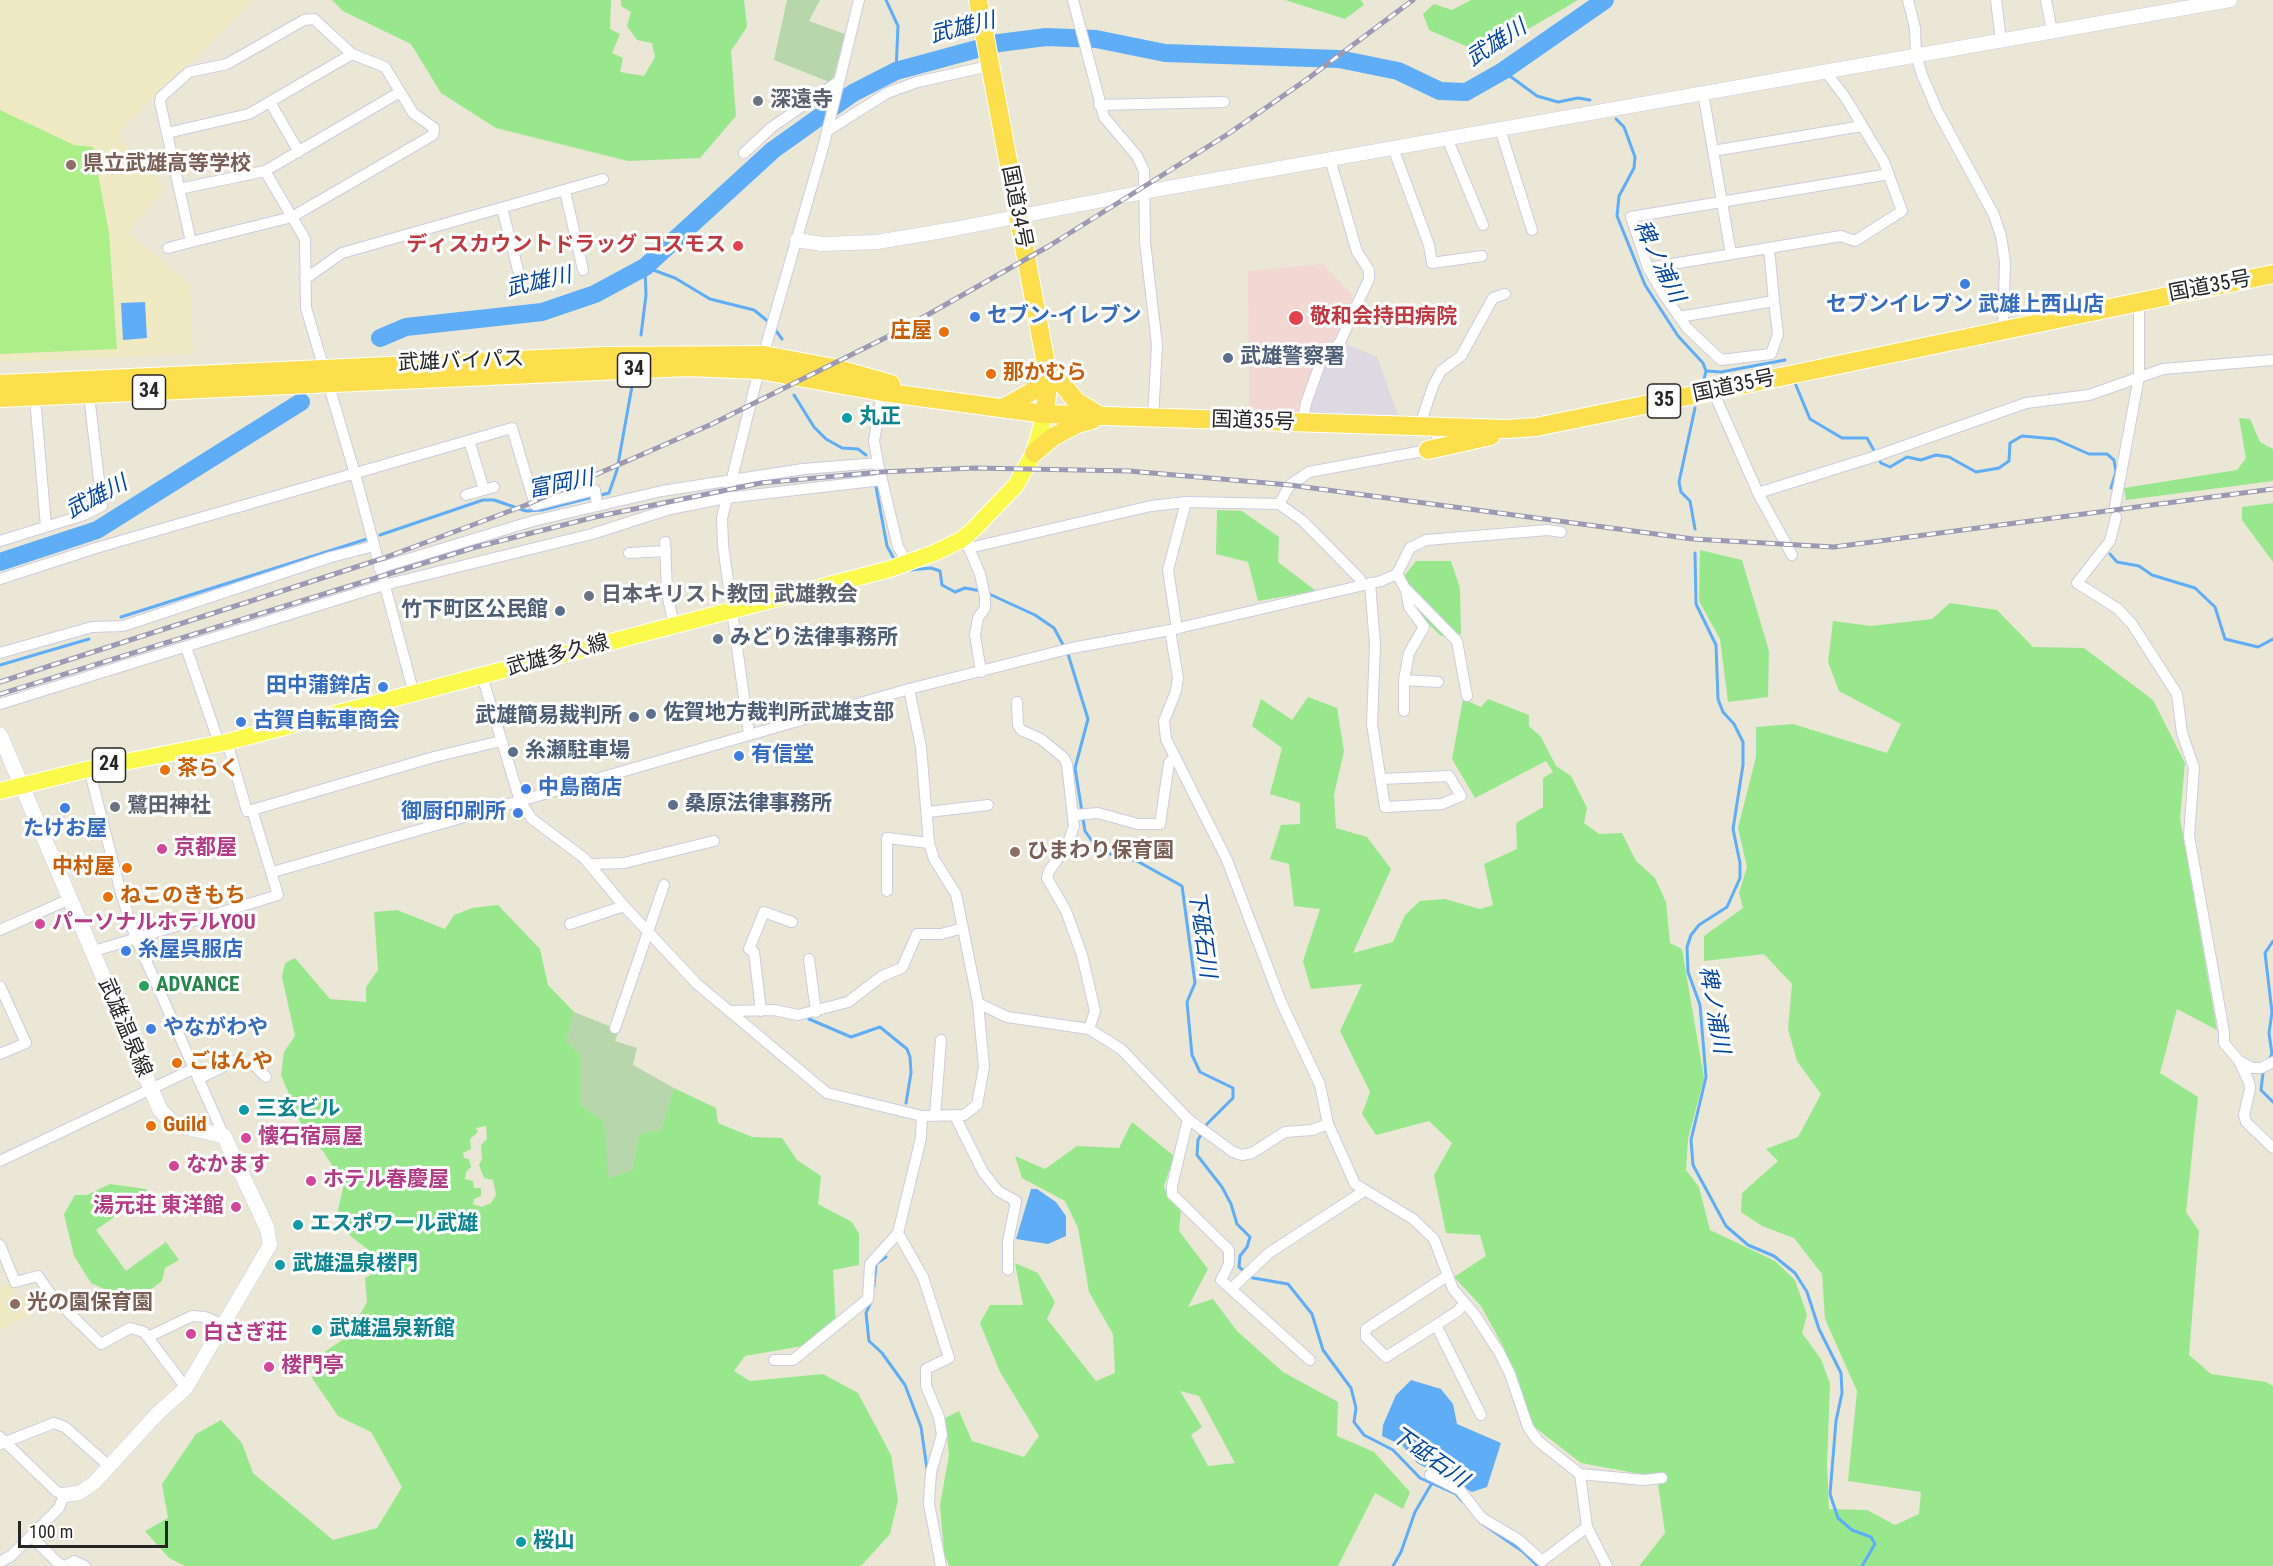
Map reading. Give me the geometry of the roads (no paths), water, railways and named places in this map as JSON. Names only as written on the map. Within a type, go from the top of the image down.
[{"type":"highway","name":"国道34号","points":[[978,0],[1046,364],[1048,383],[1045,414]]},
{"type":"highway","name":"国道35号","points":[[1045,414],[1439,429],[1536,427],[2003,332],[2273,274]]},
{"type":"highway","name":"武雄バイパス","points":[[0,384],[688,367],[762,362],[917,395],[1045,414]]},
{"type":"highway","points":[[1003,408],[1033,391],[1046,364],[1076,401],[1103,417]]},
{"type":"highway","name":"武雄バイパス","points":[[0,398],[89,395],[326,375]]},
{"type":"highway","points":[[1034,453],[1053,437],[1077,424],[1103,417]]},
{"type":"highway","points":[[1428,450],[1483,439],[1506,429]]},
{"type":"main road","name":"武雄多久線","points":[[0,792],[89,769],[223,743],[414,694],[674,626],[908,562],[965,544],[1016,485],[1034,453],[1045,414]]},
{"type":"main road","name":"武雄温泉線","points":[[0,735],[160,1110],[172,1122],[224,1136]]},
{"type":"main road","points":[[224,1136],[267,1228]]},
{"type":"street","points":[[749,734],[723,545],[722,518],[762,362],[827,131],[859,0]]},
{"type":"street","points":[[1073,0],[1104,117],[1137,156],[1144,171],[1145,243],[1157,345],[1153,419]]},
{"type":"street","points":[[1908,0],[1915,28],[1916,55],[1922,75],[1937,110],[1994,215],[2001,236],[2005,262],[2003,332]]},
{"type":"street","points":[[1996,0],[2001,40]]},
{"type":"street","points":[[2046,0],[2052,31]]},
{"type":"street","points":[[797,240],[822,244],[877,242],[1144,192],[2229,0]]},
{"type":"street","points":[[168,248],[292,217],[433,135],[435,128],[413,113],[385,67],[352,54],[314,19],[304,20],[227,64],[189,72],[161,97],[160,102],[191,242]]},
{"type":"street","points":[[167,133],[249,114],[352,54]]},
{"type":"street","points":[[827,131],[887,93],[916,82],[989,66]]},
{"type":"street","points":[[1648,268],[1841,236],[1855,241],[1902,211],[1889,174],[1862,126],[1825,71]]},
{"type":"street","points":[[744,153],[772,127],[838,86]]},
{"type":"street","points":[[179,189],[265,171],[400,92]]},
{"type":"street","points":[[1703,93],[1731,254]]},
{"type":"street","points":[[270,102],[299,152]]},
{"type":"street","points":[[1100,105],[1224,102]]},
{"type":"street","points":[[1713,151],[1862,126]]},
{"type":"street","points":[[1500,129],[1532,230]]},
{"type":"street","points":[[1447,138],[1483,225]]},
{"type":"street","points":[[1393,148],[1432,262],[1482,256]]},
{"type":"street","points":[[1302,424],[1306,403],[1320,364],[1340,342],[1369,279],[1370,270],[1358,252],[1330,159]]},
{"type":"street","points":[[265,171],[305,239],[306,308],[355,474],[414,694]]},
{"type":"street","points":[[1769,248],[1778,334],[1771,354],[1721,360],[1679,317],[1648,268],[1631,218],[1889,174]]},
{"type":"street","points":[[305,279],[342,253],[603,179]]},
{"type":"street","points":[[565,191],[584,270]]},
{"type":"street","points":[[502,208],[518,270]]},
{"type":"street","points":[[1419,428],[1433,386],[1441,371],[1461,356],[1493,298],[1505,294]]},
{"type":"street","points":[[1679,317],[1774,301]]},
{"type":"street","points":[[2139,302],[2139,377],[2110,541],[2077,583],[2118,609],[2132,624],[2177,694],[2181,733],[2194,768],[2188,821],[2198,894],[2222,1020],[2224,1043],[2239,1061],[2250,1089],[2245,1106],[2246,1122],[2273,1148]]},
{"type":"street","points":[[1758,493],[1877,455],[2026,403],[2089,395],[2163,369],[2273,360]]},
{"type":"street","points":[[883,386],[874,441],[898,547],[908,562]]},
{"type":"street","points":[[1713,391],[1758,493],[1792,555]]},
{"type":"street","points":[[0,541],[84,515],[102,506],[89,395]]},
{"type":"street","points":[[35,398],[46,526]]},
{"type":"street","points":[[0,579],[512,428],[534,505],[595,490],[597,505]]},
{"type":"street","points":[[1279,504],[1290,485],[1310,472],[1428,450],[1436,444],[1439,429]]},
{"type":"street","points":[[466,495],[489,489],[469,440]]},
{"type":"street","points":[[379,568],[533,521],[597,505],[731,479],[878,463]]},
{"type":"street","points":[[0,704],[384,585],[592,534],[670,510],[726,498],[882,480]]},
{"type":"street","points":[[1186,502],[1168,570],[1178,678],[1176,691],[1164,721],[1166,740],[1227,860],[1281,1002],[1320,1084],[1328,1124],[1355,1184],[1413,1219],[1434,1239],[1447,1276],[1463,1304],[1475,1315],[1499,1352],[1510,1374],[1528,1427],[1538,1441],[1580,1474],[1643,1480],[1662,1478]]},
{"type":"street","points":[[981,672],[975,635],[978,618],[985,608],[984,592],[965,544],[1151,506],[1186,502],[1279,504],[1303,521],[1366,583],[1375,645],[1372,724],[1385,807],[1443,804],[1461,796],[1449,776],[1381,779]]},
{"type":"street","points":[[273,872],[909,689],[1067,649],[1174,630],[1366,583],[1396,574],[1410,548],[1426,540],[1548,530],[1561,532]]},
{"type":"street","points":[[0,653],[92,627],[123,626],[331,557],[374,546]]},
{"type":"street","points":[[629,553],[665,546],[667,593],[674,626]]},
{"type":"street","points":[[1396,574],[1406,590],[1457,641],[1467,696]]},
{"type":"street","points":[[1404,711],[1404,680],[1409,653],[1424,627],[1408,607],[1406,590]]},
{"type":"street","points":[[186,647],[247,811],[434,757],[501,741]]},
{"type":"street","points":[[482,676],[520,801],[539,827],[589,864],[624,906],[696,984],[827,1093],[922,1116],[955,1116],[972,1112],[977,1105],[984,1049],[978,1003],[956,894],[934,859],[929,843],[921,747],[909,689]]},
{"type":"street","points":[[1404,680],[1438,682]]},
{"type":"street","points":[[1017,702],[1018,725],[1022,730],[1041,739],[1064,758],[1075,815],[1072,835],[1047,878],[1066,911],[1082,955],[1095,1011],[1089,1029]]},
{"type":"street","points":[[1075,815],[1098,813],[1138,824],[1160,824],[1169,763],[1174,757]]},
{"type":"street","points":[[89,769],[135,936],[224,1136]]},
{"type":"street","points":[[928,812],[988,805]]},
{"type":"street","points":[[91,952],[135,936],[278,895],[273,872],[270,871],[252,810]]},
{"type":"street","points":[[887,891],[887,838],[929,843]]},
{"type":"street","points":[[589,864],[624,863],[714,841]]},
{"type":"street","points":[[615,1028],[664,885]]},
{"type":"street","points":[[0,930],[70,899]]},
{"type":"street","points":[[570,924],[624,906]]},
{"type":"street","points":[[761,1011],[754,952],[749,949],[764,912],[792,922]]},
{"type":"street","points":[[728,1011],[774,1010],[798,1015],[848,1002],[882,976],[902,968],[917,934],[941,934],[963,928]]},
{"type":"street","points":[[809,959],[816,1012]]},
{"type":"street","points":[[0,986],[26,1043],[0,1054]]},
{"type":"street","points":[[978,1003],[1007,1017],[1089,1029],[1121,1049],[1198,1126],[1233,1152],[1242,1155],[1252,1153],[1285,1132],[1312,1130],[1328,1124]]},
{"type":"street","points":[[934,1116],[941,1040]]},
{"type":"street","points":[[0,1161],[150,1089],[235,1061],[255,1066],[266,1077]]},
{"type":"street","points":[[2239,1061],[2252,1068],[2261,1068],[2273,1062]]},
{"type":"street","points":[[774,1360],[793,1360],[868,1299],[870,1264],[898,1233],[921,1138],[922,1116]]},
{"type":"street","points":[[955,1116],[983,1172],[998,1191],[1016,1201],[1008,1242],[1008,1270]]},
{"type":"street","points":[[1198,1126],[1172,1186],[1172,1194],[1229,1250],[1229,1264],[1221,1280],[1310,1360]]},
{"type":"street","points":[[1231,1289],[1269,1253],[1364,1191]]},
{"type":"street","points":[[110,1467],[65,1427],[54,1423],[1,1441],[56,1491],[64,1495],[79,1493],[94,1483],[110,1467],[158,1414],[186,1388],[270,1245],[267,1228]]},
{"type":"street","points":[[898,1233],[923,1277],[949,1358],[926,1369],[926,1386],[939,1417],[942,1435],[931,1472],[929,1504],[941,1566]]},
{"type":"street","points":[[0,1245],[15,1282],[38,1276],[52,1296],[101,1344],[130,1328],[144,1332],[186,1388]]},
{"type":"street","points":[[1447,1276],[1366,1329],[1366,1337],[1386,1357],[1458,1311],[1463,1304]]},
{"type":"street","points":[[148,1337],[192,1316],[205,1317],[224,1324]]},
{"type":"street","points":[[1436,1325],[1481,1415]]},
{"type":"street","points":[[1580,1474],[1587,1527],[1607,1566]]},
{"type":"street","points":[[1430,1475],[1461,1490],[1482,1518],[1519,1540],[1539,1564],[1587,1527]]},
{"type":"street","points":[[0,1562],[11,1556],[59,1508],[64,1495]]},
{"type":"street","points":[[31,1536],[59,1564],[66,1566],[74,1561],[85,1566]]},
{"type":"water","points":[[145,302],[147,338],[123,340],[121,303]]},
{"type":"water","points":[[1031,1189],[1037,1189],[1056,1202],[1066,1216],[1066,1236],[1048,1244],[1016,1239]]},
{"type":"water","points":[[1411,1380],[1441,1389],[1453,1404],[1457,1424],[1501,1443],[1487,1487],[1472,1492],[1417,1463],[1403,1446],[1382,1436],[1383,1425],[1396,1395]]},
{"type":"waterway","points":[[886,0],[898,26],[896,71]]},
{"type":"waterway","name":"武雄川","points":[[380,338],[406,327],[542,312],[595,294],[645,267],[773,150],[853,93],[896,71],[999,43],[1046,37],[1096,39],[1165,53],[1339,59],[1398,71],[1440,91],[1466,92],[1503,71],[1605,0]]},
{"type":"waterway","name":"稗ノ浦川","points":[[1503,71],[1537,96],[1558,102],[1578,98],[1590,100]]},
{"type":"waterway","name":"稗ノ浦川","points":[[1616,119],[1624,127],[1635,157],[1634,168],[1619,196],[1617,216],[1645,285],[1678,336],[1703,363],[1706,371],[1704,379]]},
{"type":"waterway","name":"下砥石川","points":[[641,335],[646,295],[645,267],[675,278],[710,299],[754,310],[770,323]]},
{"type":"waterway","name":"下砥石川","points":[[774,328],[782,339]]},
{"type":"waterway","points":[[1707,371],[1721,372],[1785,360]]},
{"type":"waterway","points":[[1795,383],[1810,419],[1842,438],[1867,438],[1881,463],[1890,467],[1907,457],[1921,460],[1936,455],[1949,457],[1976,472],[1999,468],[2009,461],[2010,443],[2022,436],[2055,439],[2089,454],[2107,454],[2114,460],[2116,472],[2111,488]]},
{"type":"waterway","name":"富岡川","points":[[380,535],[483,500],[494,500],[526,511],[542,510],[609,493],[617,470],[632,386]]},
{"type":"waterway","name":"下砥石川","points":[[794,395],[814,427],[826,439],[842,448],[858,449],[866,455]]},
{"type":"waterway","name":"武雄川","points":[[0,562],[97,530],[301,402]]},
{"type":"waterway","name":"稗ノ浦川","points":[[1695,408],[1679,482],[1681,492],[1690,501],[1695,529]]},
{"type":"waterway","name":"下砥石川","points":[[876,487],[887,546],[894,559]]},
{"type":"waterway","name":"富岡川","points":[[121,617],[367,539]]},
{"type":"waterway","name":"稗ノ浦川","points":[[1695,553],[1696,604],[1716,645],[1718,699],[1723,712],[1734,724],[1743,742],[1743,765],[1733,829],[1740,863],[1740,878],[1727,907],[1699,925],[1691,935],[1687,947],[1688,972],[1700,1005],[1706,1077],[1691,1140],[1693,1165],[1726,1226],[1748,1245],[1774,1256],[1795,1273],[1807,1292],[1819,1329],[1841,1373],[1842,1393],[1836,1421],[1830,1494],[1838,1518],[1852,1530],[1871,1537],[1875,1544],[1862,1566]]},
{"type":"waterway","points":[[2110,554],[2117,562],[2139,566],[2152,575],[2195,588],[2215,607],[2225,639],[2258,647],[2273,639]]},
{"type":"waterway","name":"下砥石川","points":[[910,570],[931,568],[940,571],[942,585],[955,592],[965,588],[981,591]]},
{"type":"waterway","name":"下砥石川","points":[[987,593],[1035,615],[1054,628],[1068,654],[1088,719],[1075,768],[1085,831],[1099,851],[1137,861],[1182,886],[1195,983],[1187,1002],[1192,1055],[1200,1072],[1233,1088],[1233,1098],[1207,1124],[1198,1140],[1197,1155],[1222,1187],[1231,1204],[1237,1224],[1250,1237],[1247,1247],[1240,1256],[1239,1267],[1253,1278],[1288,1284],[1312,1314],[1323,1350],[1351,1388],[1356,1408],[1354,1422],[1364,1435],[1393,1450],[1420,1478],[1456,1494],[1462,1501]]},
{"type":"waterway","name":"富岡川","points":[[0,665],[89,639]]},
{"type":"waterway","points":[[2269,1060],[2272,1054],[2269,1033],[2272,1012],[2265,953],[2273,941]]},
{"type":"waterway","points":[[809,1019],[851,1037],[880,1027],[907,1049],[911,1073],[906,1103]]},
{"type":"waterway","points":[[2263,1073],[2261,1090],[2273,1102]]},
{"type":"waterway","points":[[874,1286],[876,1264],[886,1257]]},
{"type":"waterway","points":[[871,1302],[866,1313],[869,1341],[882,1353],[905,1385],[921,1427],[927,1469]]},
{"type":"waterway","points":[[1393,1566],[1401,1552],[1415,1512],[1432,1483]]},
{"type":"waterway","name":"下砥石川","points":[[1480,1522],[1522,1551],[1538,1566]]},
{"type":"railway","points":[[0,682],[384,558],[526,505],[712,424],[899,331],[1049,246],[1228,134],[1306,80],[1413,0]]},
{"type":"railway","points":[[0,694],[476,547],[595,517],[761,483],[880,472],[975,468],[1129,471],[1290,485],[1693,539],[1834,547],[2273,489]]},
{"type":"place","name":"深遠寺","points":[[758,101]]},
{"type":"place","name":"県立武雄高等学校","points":[[71,165]]},
{"type":"place","name":"ディスカウントドラッグ コスモス","points":[[738,246]]},
{"type":"place","name":"セブンイレブン 武雄上西山店","points":[[1965,284]]},
{"type":"place","name":"セブン-イレブン","points":[[975,317]]},
{"type":"place","name":"敬和会持田病院","points":[[1296,318]]},
{"type":"place","name":"庄屋","points":[[944,332]]},
{"type":"place","name":"武雄警察署","points":[[1228,358]]},
{"type":"place","name":"那かむら","points":[[991,374]]},
{"type":"place","name":"丸正","points":[[847,418]]},
{"type":"place","name":"日本キリスト教団 武雄教会","points":[[589,596]]},
{"type":"place","name":"竹下町区公民館","points":[[560,611]]},
{"type":"place","name":"みどり法律事務所","points":[[718,639]]},
{"type":"place","name":"田中蒲鉾店","points":[[383,687]]},
{"type":"place","name":"佐賀地方裁判所武雄支部","points":[[651,714]]},
{"type":"place","name":"武雄簡易裁判所","points":[[634,717]]},
{"type":"place","name":"古賀自転車商会","points":[[241,722]]},
{"type":"place","name":"糸瀬駐車場","points":[[513,752]]},
{"type":"place","name":"有信堂","points":[[739,756]]},
{"type":"place","name":"茶らく","points":[[165,770]]},
{"type":"place","name":"中島商店","points":[[526,789]]},
{"type":"place","name":"桑原法律事務所","points":[[673,805]]},
{"type":"place","name":"鷺田神社","points":[[115,807]]},
{"type":"place","name":"たけお屋","points":[[65,808]]},
{"type":"place","name":"御厨印刷所","points":[[518,813]]},
{"type":"place","name":"京都屋","points":[[162,849]]},
{"type":"place","name":"ひまわり保育園","points":[[1015,852]]},
{"type":"place","name":"中村屋","points":[[127,868]]},
{"type":"place","name":"ねこのきもち","points":[[108,897]]},
{"type":"place","name":"パーソナルホテルYOU","points":[[40,924]]},
{"type":"place","name":"糸屋呉服店","points":[[126,951]]},
{"type":"place","name":"ADVANCE","points":[[144,986]]},
{"type":"place","name":"やながわや","points":[[151,1029]]},
{"type":"place","name":"ごはんや","points":[[177,1063]]},
{"type":"place","name":"三玄ビル","points":[[244,1110]]},
{"type":"place","name":"Guild","points":[[151,1126]]},
{"type":"place","name":"懐石宿扇屋","points":[[246,1138]]},
{"type":"place","name":"なかます","points":[[174,1166]]},
{"type":"place","name":"ホテル春慶屋","points":[[311,1181]]},
{"type":"place","name":"湯元荘 東洋館","points":[[236,1207]]},
{"type":"place","name":"エスポワール武雄","points":[[298,1225]]},
{"type":"place","name":"武雄温泉楼門","points":[[280,1265]]},
{"type":"place","name":"光の園保育園","points":[[15,1304]]},
{"type":"place","name":"武雄温泉新館","points":[[317,1330]]},
{"type":"place","name":"白さぎ荘","points":[[191,1334]]},
{"type":"place","name":"楼門亭","points":[[269,1367]]},
{"type":"place","name":"桜山","points":[[521,1542]]}]
